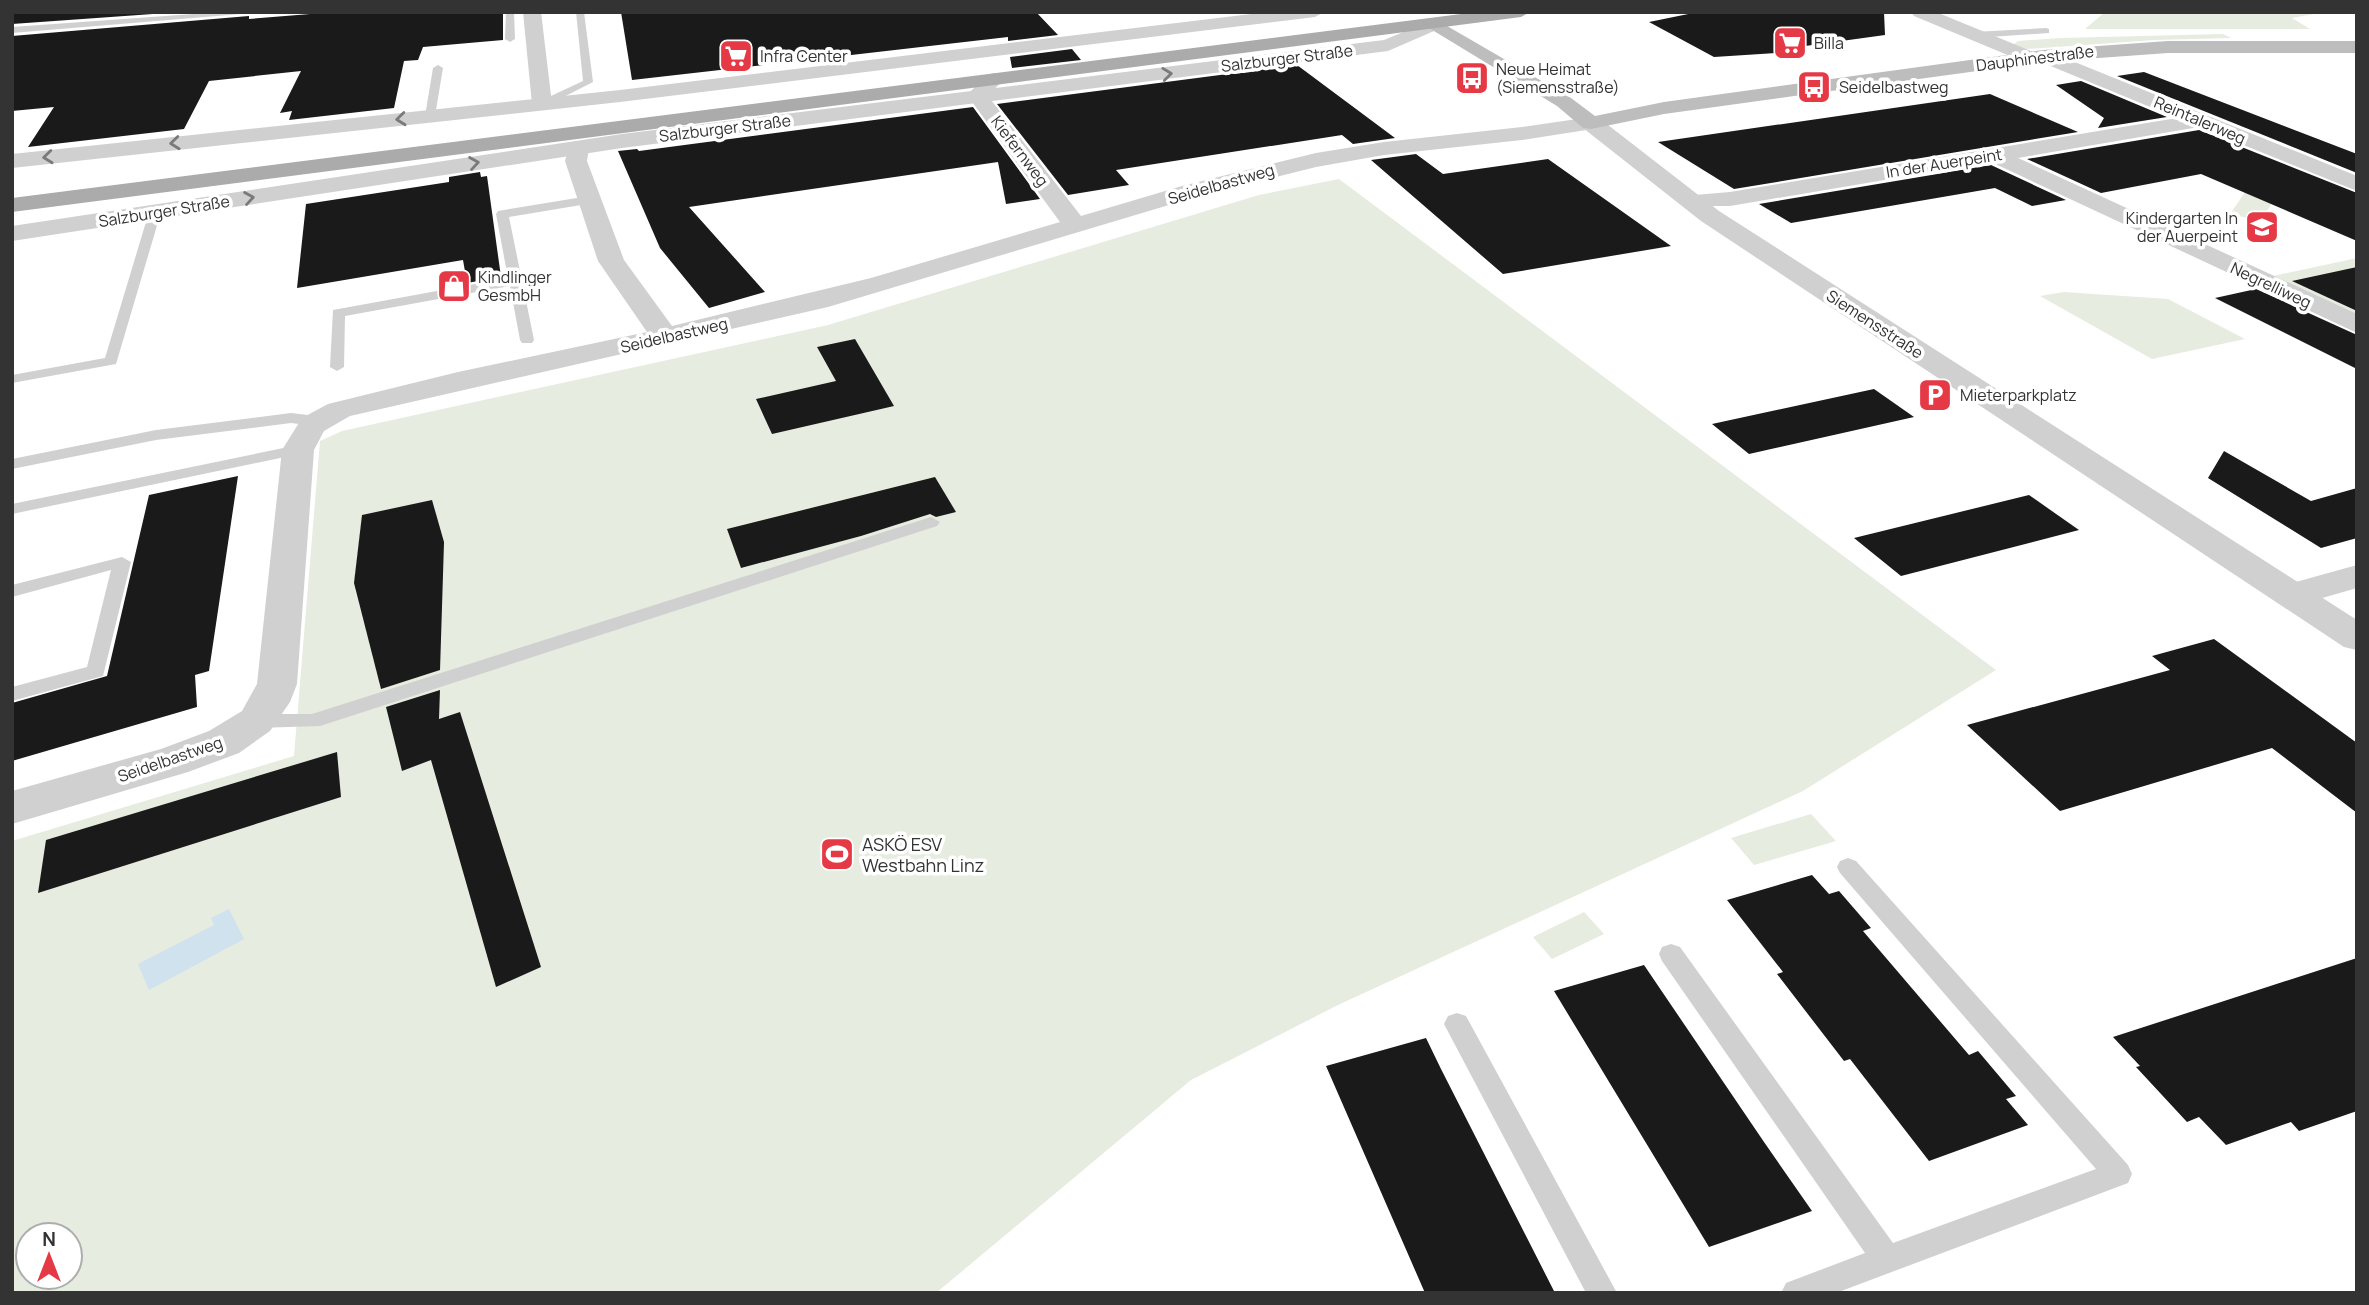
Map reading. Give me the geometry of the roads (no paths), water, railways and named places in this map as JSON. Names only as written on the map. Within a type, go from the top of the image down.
[{"type":"main road","name":"Salzburger Straße","points":[[12,189],[1415,12]]},
{"type":"main road","name":"Salzburger Straße","points":[[12,205],[1521,12]]},
{"type":"main road","name":"Siemensstraße","points":[[1435,24],[1564,102],[1591,123]]},
{"type":"main road","name":"Dauphinestraße","points":[[1591,123],[1675,107],[2036,57],[2168,47],[2357,47]]},
{"type":"street","points":[[532,12],[542,104]]},
{"type":"street","points":[[12,161],[542,104],[1315,12]]},
{"type":"street","points":[[1415,12],[1435,24]]},
{"type":"street","points":[[1920,12],[2036,57]]},
{"type":"street","name":"Salzburger Straße","points":[[12,234],[578,148],[977,95],[1388,45],[1435,24]]},
{"type":"street","name":"Reintalerweg","points":[[2036,57],[2357,184]]},
{"type":"street","points":[[977,95],[994,79]]},
{"type":"street","name":"Kiefernweg","points":[[977,95],[1076,226]]},
{"type":"street","name":"In der Auerpeint","points":[[1691,201],[1730,199],[2197,121]]},
{"type":"street","name":"Siemensstraße","points":[[1591,123],[1721,224],[2357,638]]},
{"type":"street","name":"Seidelbastweg","points":[[12,808],[173,761],[224,742],[256,721],[270,702],[277,684],[307,435],[339,410],[664,337],[872,286],[1234,180],[1320,159],[1369,150],[1547,132],[1591,123]]},
{"type":"street","points":[[578,148],[576,161],[611,261],[664,337]]},
{"type":"street","name":"Negrelliweg","points":[[1994,155],[2357,325]]},
{"type":"street","points":[[2291,595],[2357,576]]},
{"type":"lane","points":[[12,30],[262,12]]},
{"type":"lane","points":[[510,12],[510,39]]},
{"type":"lane","points":[[542,104],[588,82],[580,12]]},
{"type":"lane","points":[[1974,35],[2046,31]]},
{"type":"lane","points":[[429,116],[439,68]]},
{"type":"lane","points":[[527,340],[502,214],[589,200]]},
{"type":"lane","points":[[12,379],[111,361],[155,212]]},
{"type":"lane","points":[[337,367],[338,313],[516,281]]},
{"type":"lane","points":[[12,464],[156,435],[291,418],[307,435],[12,509]]},
{"type":"lane","points":[[256,721],[313,721],[931,522]]},
{"type":"lane","points":[[12,591],[122,562],[96,671],[12,695]]},
{"type":"lane","points":[[1810,1291],[1887,1259],[2118,1174],[1849,867]]},
{"type":"lane","points":[[1671,954],[1887,1259]]},
{"type":"lane","points":[[1457,1024],[1602,1293]]},
{"type":"water","points":[[229,909],[244,939],[149,990],[138,964],[214,925],[211,918]]},
{"type":"place","name":"Billa","points":[[1790,43]]},
{"type":"place","name":"Infra Center","points":[[736,56]]},
{"type":"place","name":"Neue Heimat (Siemensstraße)","points":[[1472,78]]},
{"type":"place","name":"Seidelbastweg","points":[[1814,87]]},
{"type":"place","name":"Kindergarten In der Auerpeint","points":[[2262,227]]},
{"type":"place","name":"Kindlinger GesmbH","points":[[454,286]]},
{"type":"place","name":"Mieterparkplatz","points":[[1935,395]]},
{"type":"place","name":"ASKÖ ESV Westbahn Linz","points":[[837,854]]}]
